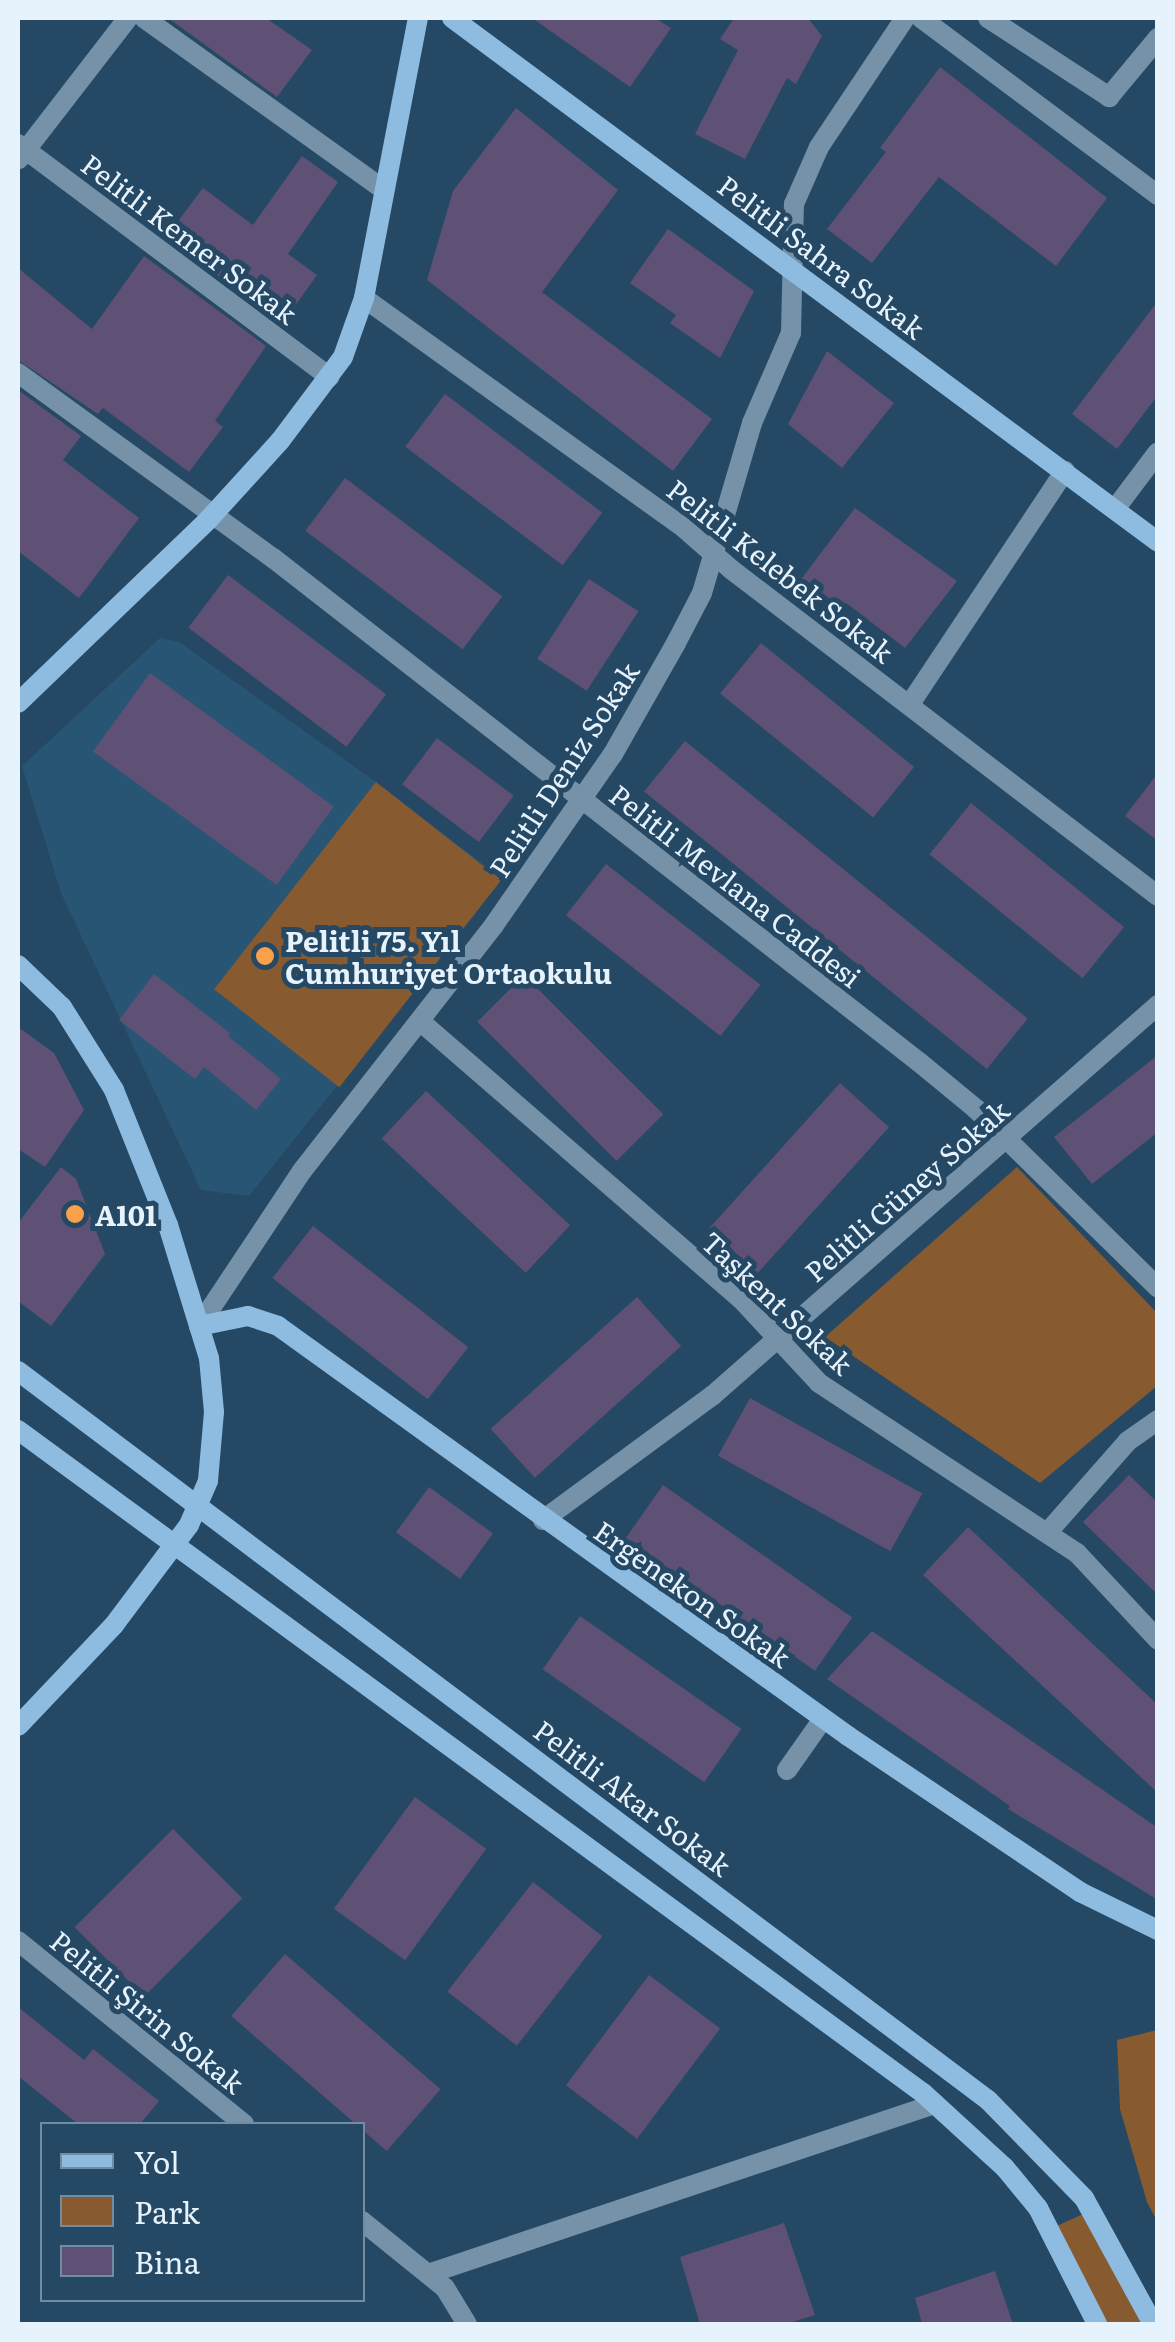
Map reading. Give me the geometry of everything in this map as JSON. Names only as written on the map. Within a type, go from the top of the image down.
[{"type":"street","points":[[20,151],[128,18]]},
{"type":"street","points":[[144,18],[382,189]]},
{"type":"street","points":[[18,702],[213,514],[330,377],[351,339],[364,298],[418,18]]},
{"type":"street","name":"Pelitli Sahra Sokak","points":[[452,18],[1158,542]]},
{"type":"street","name":"Pelitli Deniz Sokak","points":[[199,1326],[302,1171],[421,1022],[582,799],[613,754],[676,643],[702,592],[752,423],[791,333],[796,270],[794,204],[818,147],[905,18]]},
{"type":"street","points":[[922,18],[1158,196]]},
{"type":"street","points":[[988,18],[1108,97],[1158,38]]},
{"type":"street","name":"Pelitli Kemer Sokak","points":[[20,151],[330,377]]},
{"type":"street","name":"Pelitli Kelebek Sokak","points":[[364,298],[713,553],[1158,896]]},
{"type":"street","name":"Pelitli Mevlana Caddesi","points":[[18,373],[213,514],[920,1062],[1006,1139],[1158,1288]]},
{"type":"street","points":[[1115,509],[1158,452]]},
{"type":"street","points":[[910,704],[1066,470]]},
{"type":"street","points":[[18,965],[62,1007],[114,1090],[168,1225],[214,1382],[210,1465],[200,1505],[114,1625],[18,1726]]},
{"type":"street","name":"Pelitli Güney Sokak","points":[[543,1520],[712,1396],[1158,1006]]},
{"type":"street","name":"Taşkent Sokak","points":[[421,1022],[626,1204],[741,1299],[819,1383],[921,1455],[1077,1554],[1158,1640]]},
{"type":"street","name":"Ergenekon Sokak","points":[[199,1326],[248,1316],[278,1326],[822,1719],[1080,1892],[1158,1930]]},
{"type":"street","name":"Pelitli Akar Sokak","points":[[18,1371],[988,2100],[1084,2198],[1153,2324]]},
{"type":"street","points":[[1047,1533],[1128,1441],[1158,1420]]},
{"type":"street","points":[[18,1430],[935,2104],[1005,2168],[1038,2208],[1097,2324]]},
{"type":"street","points":[[786,1770],[822,1719]]},
{"type":"street","name":"Pelitli Şirin Sokak","points":[[18,1940],[242,2122]]},
{"type":"street","points":[[428,2274],[935,2104]]},
{"type":"street","points":[[365,2222],[446,2288],[467,2324]]},
{"type":"shaded area","name":"Pelitli 75. Yıl Cumhuriyet Ortaokulu","points":[[160,638],[179,642],[376,782],[502,879],[249,1196],[201,1190],[61,893],[22,766]]},
{"type":"green space","points":[[376,782],[501,880],[339,1087],[214,989]]},
{"type":"green space","points":[[1017,1167],[1157,1313],[1157,1386],[1040,1483],[825,1337]]},
{"type":"green space","points":[[1158,2030],[1157,2221],[1147,2202],[1120,2109],[1117,2040]]},
{"type":"green space","points":[[1092,2210],[1154,2324],[1097,2324],[1050,2229]]},
{"type":"building","points":[[168,18],[266,18],[312,50],[277,97]]},
{"type":"building","points":[[532,18],[655,18],[671,28],[630,87]]},
{"type":"building","points":[[734,18],[808,18],[822,36],[796,84],[787,78],[745,159],[695,134],[738,50],[720,39]]},
{"type":"building","points":[[940,67],[1107,198],[1056,266],[939,177],[872,263],[827,229],[886,152],[880,148]]},
{"type":"building","points":[[516,108],[618,190],[542,292],[712,419],[673,471],[427,280],[453,191]]},
{"type":"building","points":[[302,156],[338,182],[288,254],[317,275],[282,324],[166,237],[203,188],[253,225]]},
{"type":"building","points":[[668,229],[754,291],[720,358],[670,323],[676,315],[630,283]]},
{"type":"building","points":[[144,256],[266,346],[215,421],[223,427],[189,472],[103,408],[98,414],[18,360],[18,268],[92,329]]},
{"type":"building","points":[[1158,301],[1158,395],[1117,449],[1072,414]]},
{"type":"building","points":[[827,351],[894,403],[842,468],[788,424]]},
{"type":"building","points":[[18,390],[81,436],[63,460],[139,518],[79,598],[18,551]]},
{"type":"building","points":[[445,394],[602,513],[563,565],[405,447]]},
{"type":"building","points":[[345,478],[502,597],[463,649],[305,531]]},
{"type":"building","points":[[855,508],[957,581],[905,648],[846,603],[839,612],[799,582]]},
{"type":"building","points":[[228,575],[386,694],[346,747],[188,628]]},
{"type":"building","points":[[589,579],[638,611],[587,691],[537,659]]},
{"type":"building","points":[[761,643],[914,767],[873,817],[720,694]]},
{"type":"building","name":"Pelitli 75. Yıl Cumhuriyet Ortaokulu","points":[[150,673],[334,806],[277,885],[93,751]]},
{"type":"building","points":[[437,738],[514,796],[479,842],[402,784]]},
{"type":"building","points":[[685,741],[1028,1019],[987,1069],[644,792]]},
{"type":"building","points":[[1158,773],[1158,841],[1125,816]]},
{"type":"building","points":[[971,803],[1124,927],[1083,978],[929,854]]},
{"type":"building","points":[[606,864],[760,985],[720,1036],[566,915]]},
{"type":"building","points":[[154,974],[281,1079],[256,1110],[204,1067],[195,1079],[119,1020]]},
{"type":"building","points":[[524,975],[663,1114],[617,1161],[477,1022]]},
{"type":"building","points":[[18,1027],[54,1053],[84,1110],[45,1167],[18,1149]]},
{"type":"building","points":[[1158,1055],[1158,1132],[1092,1184],[1054,1137]]},
{"type":"building","points":[[840,1083],[889,1127],[758,1273],[709,1229]]},
{"type":"building","points":[[426,1091],[570,1225],[526,1273],[382,1139]]},
{"type":"building","points":[[61,1167],[76,1179],[105,1254],[51,1326],[18,1301],[18,1223]]},
{"type":"building","points":[[313,1226],[468,1347],[428,1399],[272,1278]]},
{"type":"building","points":[[637,1297],[681,1346],[535,1478],[491,1429]]},
{"type":"building","points":[[750,1398],[922,1494],[890,1551],[718,1456]]},
{"type":"building","points":[[1129,1475],[1158,1503],[1158,1595],[1083,1522]]},
{"type":"building","points":[[663,1485],[852,1617],[815,1671],[626,1538]]},
{"type":"building","points":[[429,1487],[493,1533],[460,1579],[396,1532]]},
{"type":"building","points":[[968,1527],[1158,1705],[1158,1793],[923,1575]]},
{"type":"building","points":[[580,1616],[741,1729],[704,1782],[543,1669]]},
{"type":"building","points":[[872,1631],[1158,1828],[1158,1900],[1008,1809],[1010,1806],[827,1679]]},
{"type":"building","points":[[415,1797],[486,1849],[405,1960],[334,1909]]},
{"type":"building","points":[[173,1829],[242,1898],[144,1997],[75,1927]]},
{"type":"building","points":[[533,1882],[602,1936],[517,2046],[447,1992]]},
{"type":"building","points":[[285,1954],[440,2089],[387,2151],[365,2132],[365,2122],[353,2122],[231,2016]]},
{"type":"building","points":[[649,1975],[720,2029],[637,2139],[566,2085]]},
{"type":"building","points":[[18,2007],[84,2060],[93,2049],[159,2101],[142,2122],[76,2122],[18,2076]]},
{"type":"building","points":[[784,2223],[815,2315],[786,2324],[700,2324],[680,2257]]},
{"type":"building","points":[[995,2271],[1013,2324],[922,2324],[915,2298]]},
{"type":"place","name":"Pelitli 75. Yıl Cumhuriyet Ortaokulu","points":[[265,956]]},
{"type":"place","name":"A101","points":[[75,1214]]}]
